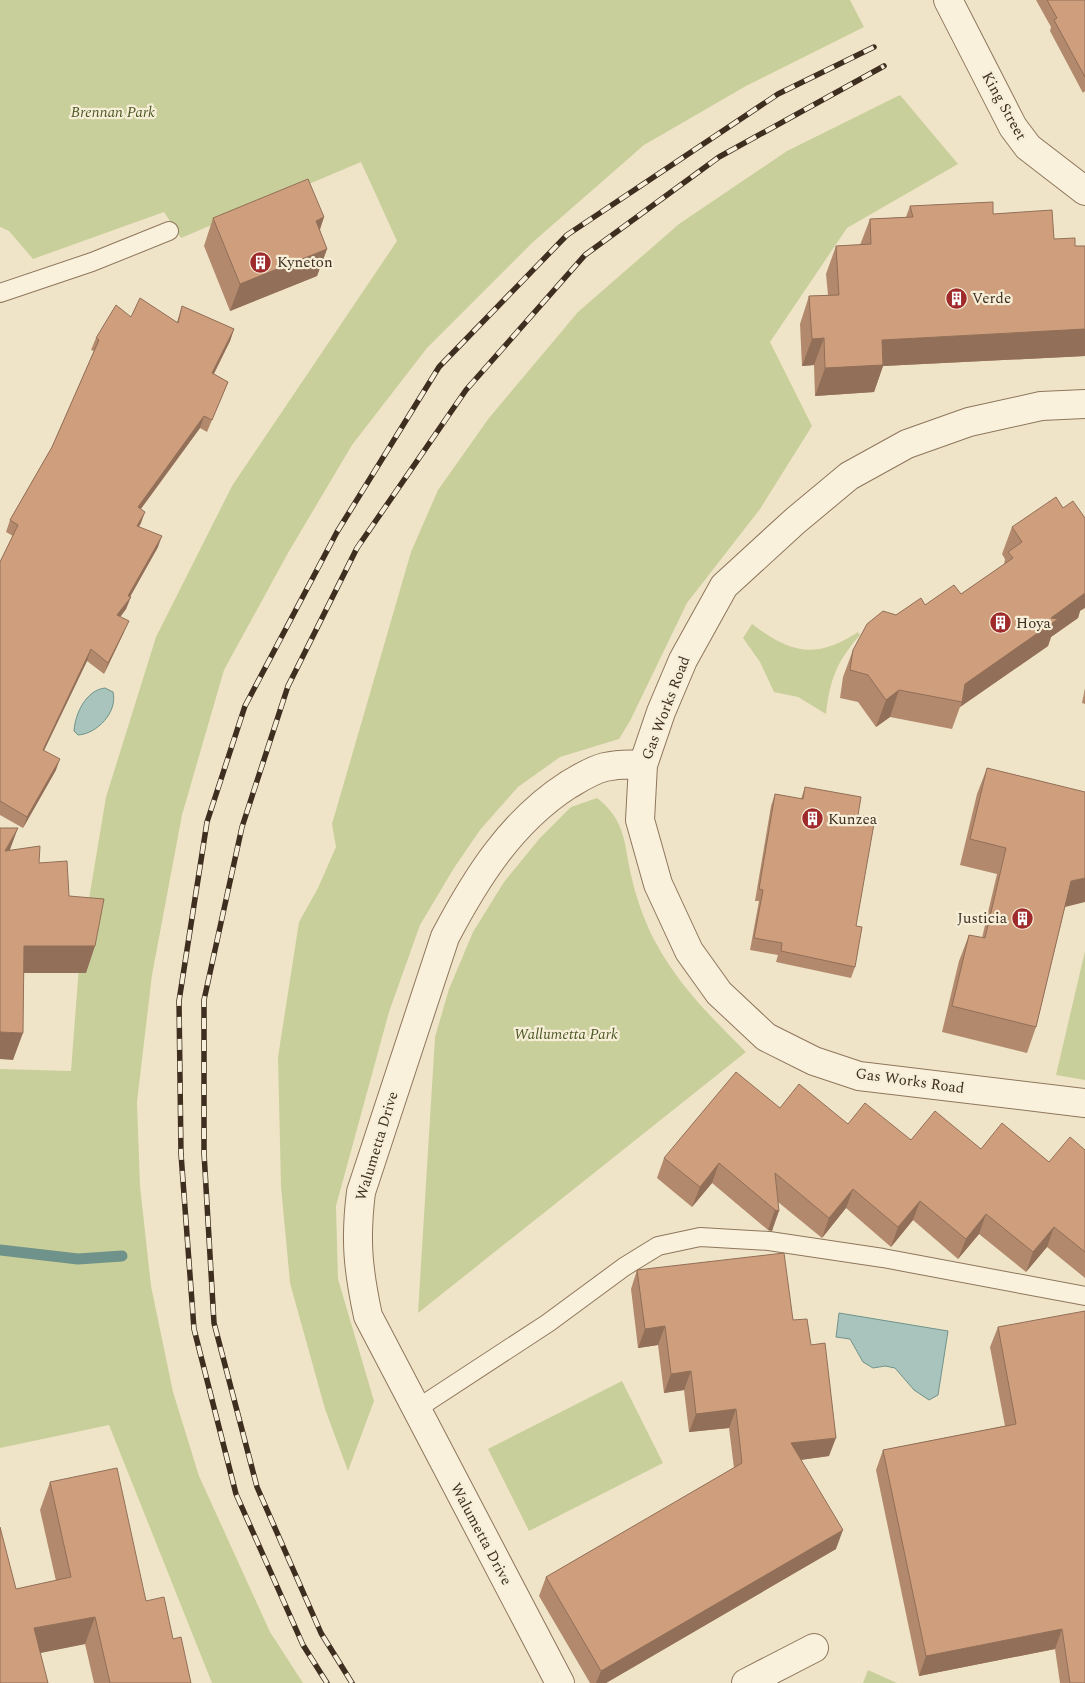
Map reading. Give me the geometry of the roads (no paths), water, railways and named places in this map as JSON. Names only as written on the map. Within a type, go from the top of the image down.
[{"type":"street","name":"King Street","points":[[948,0],[1013,127],[1028,147],[1085,191]]},
{"type":"street","name":"Gas Works Road","points":[[1085,404],[1041,406],[968,422],[906,444],[849,476],[724,586],[683,660],[661,712],[643,765],[640,820],[658,884],[689,951],[714,986],[766,1036],[814,1061],[859,1076],[1085,1103]]},
{"type":"street","name":"Walumetta Drive","points":[[560,1683],[415,1410],[368,1316],[358,1271],[356,1227],[361,1192],[445,937],[465,899],[495,854],[534,810],[584,775],[606,766],[643,765]]},
{"type":"street","points":[[746,1683],[814,1648]]},
{"type":"lane","points":[[0,293],[92,262],[169,231]]},
{"type":"lane","points":[[415,1410],[548,1324],[624,1266],[658,1246],[700,1238],[769,1241],[874,1256],[1085,1296]]},
{"type":"water","points":[[105,688],[113,692],[114,700],[109,714],[92,731],[78,735],[74,731],[79,710],[92,693]]},
{"type":"water","points":[[839,1313],[948,1331],[938,1395],[929,1400],[914,1390],[895,1368],[885,1366],[873,1368],[863,1362],[850,1339],[836,1337]]},
{"type":"waterway","points":[[0,1250],[78,1259],[122,1256]]},
{"type":"railway","points":[[327,1683],[303,1645],[236,1494],[194,1329],[181,1154],[179,1001],[207,822],[245,706],[337,532],[439,367],[567,235],[778,94],[874,47]]},
{"type":"railway","points":[[352,1683],[321,1633],[257,1487],[214,1323],[204,1153],[204,1000],[242,827],[288,686],[357,548],[466,390],[585,255],[719,157],[884,66]]},
{"type":"place","name":"Kyneton","points":[[261,262]]},
{"type":"place","name":"Verde","points":[[956,298]]},
{"type":"place","name":"Hoya","points":[[1000,623]]},
{"type":"place","name":"Kunzea","points":[[812,819]]},
{"type":"place","name":"Justicia","points":[[1023,918]]},
{"type":"park label","name":"Brennan Park","points":[[113,112]]},
{"type":"park label","name":"Wallumetta Park","points":[[566,1034]]}]
